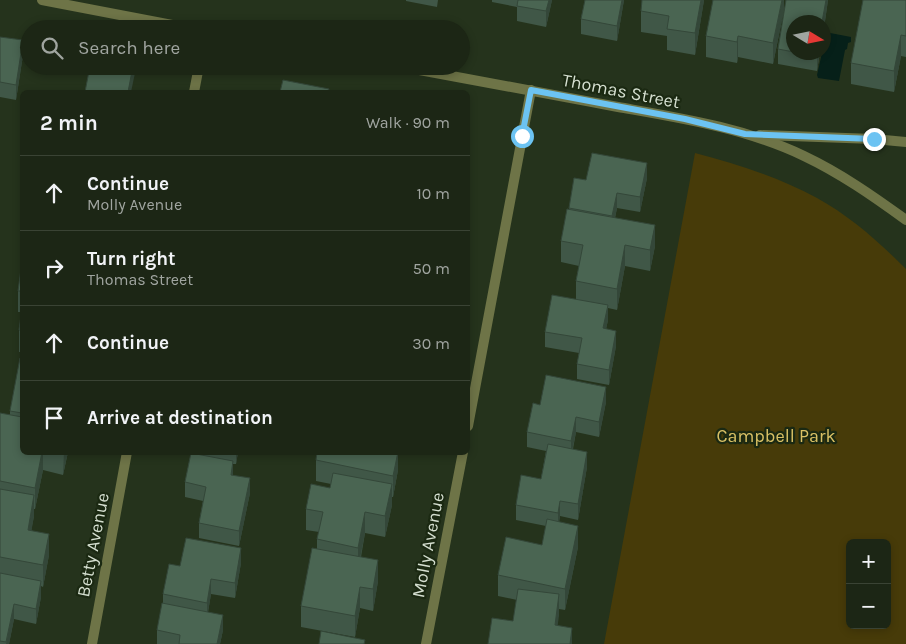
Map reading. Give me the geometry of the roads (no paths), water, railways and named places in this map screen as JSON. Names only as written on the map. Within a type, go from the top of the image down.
[{"type":"street","points":[[42,0],[146,20]]},
{"type":"street","points":[[194,90],[197,75]]},
{"type":"street","name":"Thomas Street","points":[[448,75],[685,119],[745,134],[803,155],[829,168],[866,190],[906,220]]},
{"type":"street","points":[[470,415],[531,90]]},
{"type":"street","points":[[745,134],[906,142]]},
{"type":"street","name":"Betty Avenue","points":[[92,644],[126,455]]},
{"type":"street","name":"Molly Avenue","points":[[426,644],[461,455]]},
{"type":"water","points":[[831,33],[851,37],[851,42],[848,43],[845,50],[839,81],[818,78],[820,60],[831,60]]},
{"type":"park label","name":"Campbell Park","points":[[776,436]]}]
